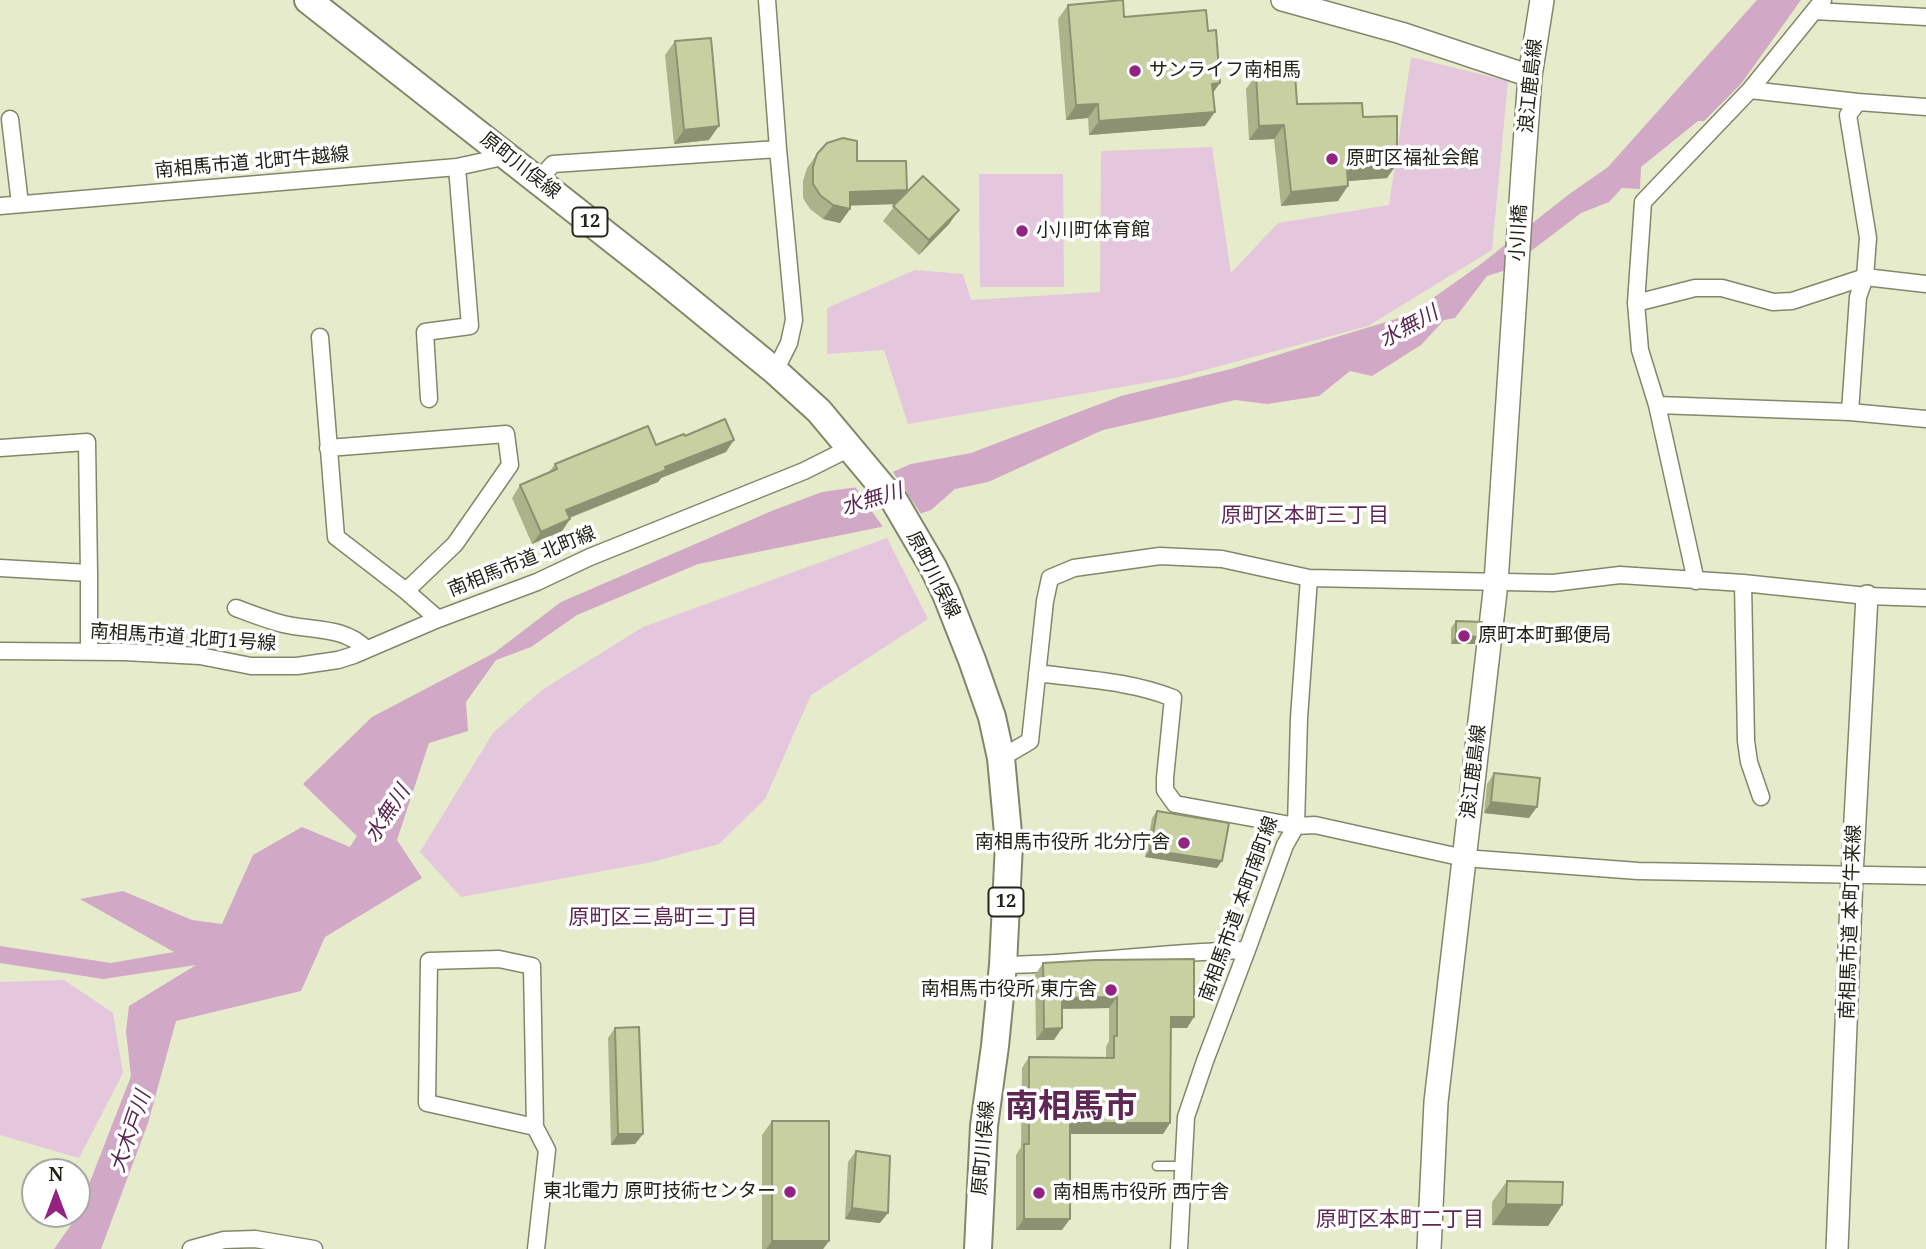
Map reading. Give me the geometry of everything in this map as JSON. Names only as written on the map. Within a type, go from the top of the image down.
[{"type":"main road","name":"原町川俣線","points":[[308,0],[659,276],[775,371],[819,411],[895,502],[933,567],[972,660],[992,717],[1001,758],[1009,844],[1003,965],[984,1126],[978,1249]]},
{"type":"main road","name":"浪江鹿島線","points":[[1523,172],[1530,76],[1542,0]]},
{"type":"main road","name":"小川橋","points":[[1516,295],[1523,172]]},
{"type":"main road","name":"浪江鹿島線","points":[[1429,1249],[1436,1102],[1496,583],[1516,295]]},
{"type":"street","points":[[767,0],[794,320],[789,344],[775,371]]},
{"type":"street","points":[[1283,0],[1401,33],[1530,76]]},
{"type":"street","points":[[1696,581],[1657,405],[1640,350],[1636,303],[1643,202],[1750,90],[1819,6],[1926,17]]},
{"type":"street","points":[[1750,90],[1926,107]]},
{"type":"street","points":[[1850,412],[1858,297],[1865,277],[1868,238],[1848,115],[1858,102]]},
{"type":"street","points":[[10,119],[20,204]]},
{"type":"street","points":[[538,180],[554,164],[778,149]]},
{"type":"street","name":"南相馬市道 北町牛越線","points":[[0,206],[457,167],[507,156]]},
{"type":"street","points":[[429,399],[425,331],[471,326],[457,167]]},
{"type":"street","points":[[1636,303],[1695,288],[1722,288],[1773,302],[1792,301],[1865,277],[1926,284]]},
{"type":"street","name":"南相馬市道 北町線","points":[[320,337],[336,537],[438,619],[537,582],[590,557],[855,453]]},
{"type":"street","points":[[1657,405],[1850,412],[1926,419]]},
{"type":"street","points":[[328,448],[506,434],[510,465],[455,544],[406,591]]},
{"type":"street","points":[[0,448],[87,442],[89,651]]},
{"type":"street","points":[[1001,758],[1030,741],[1045,601],[1050,578],[1074,568],[1160,556],[1222,559],[1309,578],[1553,583],[1620,575],[1743,583],[1867,596],[1926,598]]},
{"type":"street","points":[[0,568],[89,573]]},
{"type":"street","name":"南相馬市道 本町南町線","points":[[1179,1249],[1186,1117],[1284,845],[1296,826],[1299,718],[1309,578]]},
{"type":"street","points":[[1743,583],[1746,741],[1749,762],[1761,797]]},
{"type":"street","name":"南相馬市道 本町牛来線","points":[[1837,1249],[1852,876],[1867,596]]},
{"type":"street","points":[[236,608],[284,624],[342,632],[366,649]]},
{"type":"street","name":"南相馬市道 北町1号線","points":[[0,651],[89,651],[201,656],[251,666],[297,666],[338,660],[438,619]]},
{"type":"street","points":[[1037,673],[1119,684],[1173,698],[1165,790],[1175,804],[1296,826],[1315,825],[1464,858],[1638,870],[1926,876]]},
{"type":"street","points":[[1003,965],[1247,950]]},
{"type":"street","points":[[535,1127],[427,1103],[429,961],[499,959],[532,966],[535,1127],[547,1150],[536,1249]]},
{"type":"street","points":[[191,1249],[224,1240],[255,1239],[314,1249]]},
{"type":"lane","points":[[1157,1166],[1183,1166]]},
{"type":"shaded area","points":[[1411,57],[1508,81],[1492,250],[1368,326],[1179,377],[908,424],[884,350],[827,354],[827,308],[915,270],[963,274],[971,300],[1100,292],[1101,151],[1212,147],[1231,273],[1278,223],[1389,205]]},
{"type":"shaded area","name":"小川町体育館","points":[[979,174],[1063,174],[1064,287],[980,287]]},
{"type":"shaded area","points":[[887,538],[928,619],[811,695],[765,799],[719,844],[652,862],[461,897],[420,852],[493,733],[542,690],[643,627]]},
{"type":"shaded area","points":[[64,980],[113,1013],[123,1073],[79,1158],[0,1135],[0,982]]},
{"type":"water","points":[[1757,0],[1801,0],[1741,84],[1704,121],[1698,121],[1641,167],[1640,189],[1622,188],[1609,202],[1581,213],[1506,270],[1487,276],[1455,318],[1444,320],[1421,345],[1372,376],[1350,371],[1319,396],[1267,404],[1235,400],[1103,430],[988,482],[955,489],[931,510],[881,527],[698,564],[577,615],[531,647],[496,660],[466,702],[468,731],[429,743],[397,840],[422,878],[325,937],[301,991],[176,1021],[148,1123],[101,1249],[54,1249],[69,1228],[91,1228],[91,1179],[131,1076],[126,1031],[129,1006],[196,965],[103,979],[0,963],[0,946],[111,963],[174,952],[80,899],[123,891],[192,920],[222,924],[253,855],[302,827],[350,847],[357,836],[303,784],[372,717],[494,653],[561,602],[822,492],[858,487],[911,464],[971,453],[1121,396],[1231,369],[1409,315],[1608,167]]},
{"type":"pier","points":[[891,469],[923,517],[885,530],[853,484]]},
{"type":"building","name":"サンライフ南相馬","points":[[1123,0],[1124,17],[1206,10],[1208,31],[1216,30],[1220,83],[1212,84],[1215,112],[1099,121],[1098,104],[1076,105],[1068,5]]},
{"type":"building","points":[[711,38],[719,126],[684,130],[675,41]]},
{"type":"building","name":"原町区福祉会館","points":[[1295,73],[1297,104],[1362,103],[1363,117],[1397,116],[1397,164],[1347,168],[1348,186],[1291,192],[1284,125],[1259,126],[1256,75]]},
{"type":"building","points":[[843,138],[857,141],[857,161],[906,161],[907,190],[850,192],[850,209],[833,205],[820,195],[813,184],[813,167],[817,154],[827,143]]},
{"type":"building","points":[[923,176],[959,210],[929,240],[893,206]]},
{"type":"building","points":[[725,419],[734,440],[566,510],[570,519],[541,532],[520,485],[557,469],[555,464],[648,426],[656,445]]},
{"type":"building","points":[[1456,621],[1482,622],[1480,637],[1456,636]]},
{"type":"building","points":[[1494,773],[1540,778],[1537,807],[1491,802]]},
{"type":"building","name":"南相馬市役所 北分庁舎","points":[[1157,811],[1229,823],[1222,861],[1150,850]]},
{"type":"building","points":[[1194,959],[1194,1017],[1171,1017],[1170,1123],[1070,1123],[1070,1219],[1024,1219],[1024,1144],[1029,1144],[1029,1057],[1114,1058],[1114,1036],[1117,1036],[1117,997],[1062,998],[1062,1028],[1044,1029],[1043,963]]},
{"type":"building","points":[[639,1027],[643,1134],[618,1134],[615,1028]]},
{"type":"building","name":"東北電力 原町技術センター","points":[[772,1121],[829,1121],[829,1241],[772,1241]]},
{"type":"building","points":[[856,1151],[890,1156],[888,1213],[852,1208]]},
{"type":"building","points":[[1507,1181],[1563,1182],[1562,1205],[1506,1204]]},
{"type":"place","name":"サンライフ南相馬","points":[[1135,71]]},
{"type":"place","name":"原町区福祉会館","points":[[1332,159]]},
{"type":"place","name":"小川町体育館","points":[[1022,231]]},
{"type":"place","name":"原町本町郵便局","points":[[1464,636]]},
{"type":"place","name":"南相馬市役所 北分庁舎","points":[[1184,843]]},
{"type":"place","name":"南相馬市役所 東庁舎","points":[[1111,990]]},
{"type":"place","name":"東北電力 原町技術センター","points":[[790,1192]]},
{"type":"place","name":"南相馬市役所 西庁舎","points":[[1039,1193]]},
{"type":"district","name":"原町区本町三丁目","points":[[1305,516]]},
{"type":"district","name":"原町区三島町三丁目","points":[[663,918]]},
{"type":"district","name":"南相馬市","points":[[1071,1108]]},
{"type":"district","name":"原町区本町二丁目","points":[[1400,1220]]},
{"type":"water label","name":"水無川","points":[[1409,327]]},
{"type":"water label","name":"水無川","points":[[872,500]]},
{"type":"water label","name":"水無川","points":[[388,814]]},
{"type":"water label","name":"大木戸川","points":[[131,1132]]}]
